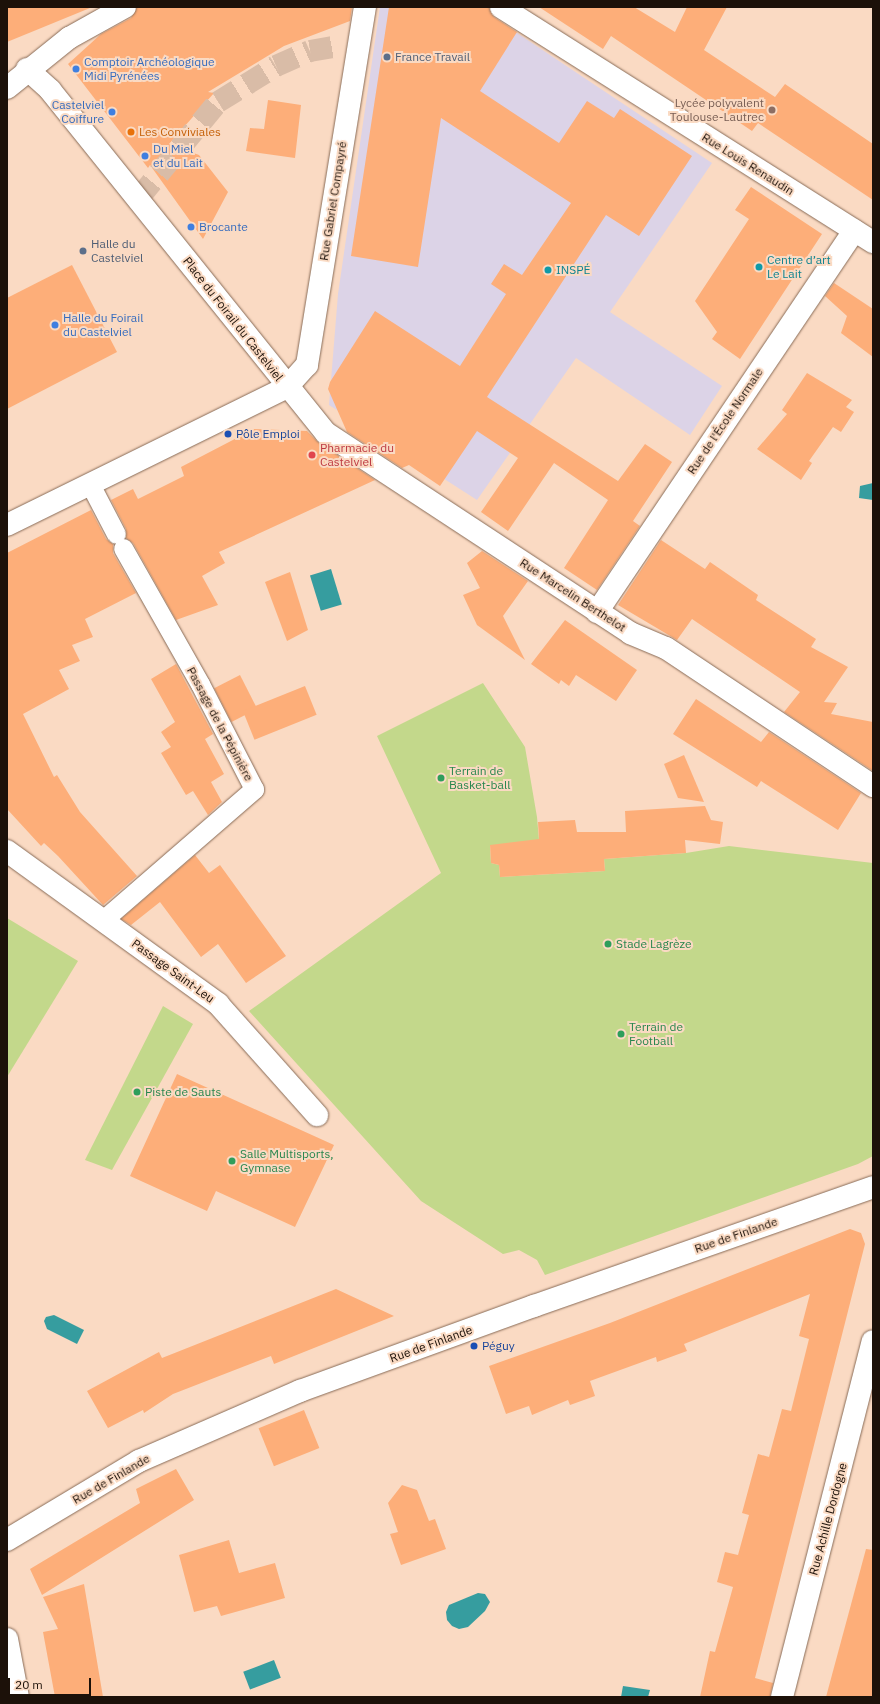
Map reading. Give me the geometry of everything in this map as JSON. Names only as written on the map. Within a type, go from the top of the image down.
[{"type":"street","points":[[7,88],[27,69],[69,38],[125,7]]},
{"type":"street","name":"Rue Gabriel Compayré","points":[[287,387],[307,365],[364,7]]},
{"type":"street","name":"Rue Louis Renaudin","points":[[501,7],[873,242]]},
{"type":"street","name":"Place du Foirail du Castelviel","points":[[7,525],[287,387],[50,90],[27,69]]},
{"type":"street","name":"Rue de l'École Normale","points":[[598,612],[854,231]]},
{"type":"street","name":"Rue Marcelin Berthelot","points":[[287,387],[326,433],[630,633],[666,648],[873,786]]},
{"type":"street","name":"Passage de la Pépinière","points":[[90,484],[200,684],[254,789],[103,920]]},
{"type":"street","name":"Passage Saint-Leu","points":[[7,851],[218,1004],[317,1115]]},
{"type":"street","name":"Rue de Finlande","points":[[7,1540],[139,1461],[300,1392],[534,1306],[873,1187]]},
{"type":"street","name":"Rue Achille Dordogne","points":[[782,1697],[873,1341]]},
{"type":"street","points":[[7,1639],[18,1697]]},
{"type":"shaded area","points":[[380,7],[478,7],[712,163],[610,312],[722,386],[690,435],[576,358],[477,500],[329,405],[338,294]]},
{"type":"green space","name":"Stade Lagrèze","points":[[483,683],[525,747],[537,817],[539,840],[490,846],[491,863],[499,865],[500,877],[605,871],[604,859],[686,853],[729,846],[873,863],[873,1156],[858,1164],[545,1275],[537,1260],[519,1250],[503,1254],[421,1201],[249,1011],[441,873],[377,736]]},
{"type":"green space","points":[[7,918],[78,961],[7,1077]]},
{"type":"green space","name":"Piste de Sauts","points":[[163,1006],[193,1024],[112,1170],[85,1160]]},
{"type":"water","points":[[873,483],[873,500],[859,498],[860,486]]},
{"type":"water","points":[[331,569],[342,604],[321,611],[310,575]]},
{"type":"water","points":[[54,1315],[84,1330],[77,1344],[47,1329],[44,1321],[46,1317]]},
{"type":"water","points":[[478,1593],[485,1594],[490,1602],[485,1611],[468,1627],[459,1629],[452,1626],[447,1620],[446,1612],[449,1605]]},
{"type":"water","points":[[274,1660],[281,1678],[250,1690],[243,1672]]},
{"type":"water","points":[[623,1686],[650,1690],[648,1697],[621,1697]]},
{"type":"building","points":[[7,7],[89,7],[90,8],[7,42]]},
{"type":"building","points":[[137,7],[352,7],[350,21],[284,46],[208,92],[214,93],[169,144],[199,155],[228,192],[203,239],[150,165],[148,168],[68,64],[101,34],[131,18]]},
{"type":"building","points":[[389,7],[489,7],[494,17],[517,32],[480,91],[559,143],[587,101],[614,118],[620,109],[692,156],[639,236],[606,215],[487,397],[618,481],[645,444],[672,462],[633,521],[640,526],[597,590],[564,568],[608,500],[554,463],[508,531],[481,512],[518,458],[477,431],[440,486],[409,465],[402,468],[347,432],[328,389],[330,382],[375,311],[460,366],[506,294],[491,284],[504,264],[522,275],[571,203],[441,118],[418,267],[351,256]]},
{"type":"building","name":"Lycée polyvalent Toulouse-Lautrec","points":[[539,7],[634,7],[675,32],[687,7],[727,7],[704,50],[775,97],[785,84],[873,144],[873,200],[758,123],[752,131],[611,36],[603,49]]},
{"type":"building","points":[[268,100],[301,105],[295,158],[246,151],[250,128],[264,129]]},
{"type":"building","name":"Centre d’art Le Lait","points":[[751,187],[822,234],[740,359],[712,339],[717,332],[695,301],[749,219],[735,210]]},
{"type":"building","name":"Halle du Foirail du Castelviel","points":[[72,265],[117,352],[7,409],[7,298]]},
{"type":"building","points":[[834,283],[873,309],[873,357],[841,333],[847,316],[825,296]]},
{"type":"building","points":[[807,373],[852,400],[846,407],[854,412],[841,432],[833,427],[809,461],[812,463],[801,480],[757,449],[787,414],[782,410]]},
{"type":"building","points":[[254,429],[307,431],[319,443],[375,480],[219,552],[225,563],[202,576],[218,605],[176,620],[133,543],[126,538],[126,529],[111,500],[133,489],[138,499],[184,476],[181,467]]},
{"type":"building","points":[[91,510],[106,539],[113,544],[113,553],[136,593],[85,619],[93,637],[72,645],[80,661],[59,670],[69,689],[23,714],[54,777],[57,775],[80,812],[137,876],[103,905],[58,856],[44,843],[41,846],[7,809],[7,553]]},
{"type":"building","points":[[661,540],[705,569],[710,562],[758,595],[756,600],[816,639],[811,647],[848,667],[824,702],[837,703],[831,714],[873,722],[873,771],[784,712],[800,692],[692,619],[677,640],[618,605]]},
{"type":"building","points":[[482,551],[528,581],[503,616],[525,660],[477,625],[463,595],[480,588],[467,563]]},
{"type":"building","points":[[290,572],[308,630],[287,641],[265,582]]},
{"type":"building","points":[[565,620],[637,670],[616,701],[576,675],[569,686],[561,680],[559,684],[531,664]]},
{"type":"building","points":[[176,664],[213,734],[205,739],[224,774],[211,782],[222,802],[208,815],[193,791],[186,795],[161,753],[171,747],[161,732],[175,722],[151,679]]},
{"type":"building","points":[[240,675],[257,709],[231,722],[214,688]]},
{"type":"building","points":[[305,686],[317,715],[254,740],[243,711]]},
{"type":"building","points":[[696,699],[761,742],[769,732],[861,793],[838,830],[761,781],[757,787],[673,734]]},
{"type":"building","points":[[684,755],[704,802],[678,798],[664,764]]},
{"type":"building","points":[[705,806],[711,820],[723,822],[720,844],[685,840],[686,853],[604,859],[605,871],[500,877],[499,865],[491,863],[490,845],[539,839],[538,822],[575,820],[577,832],[626,832],[625,811]]},
{"type":"building","points":[[195,855],[209,873],[220,865],[286,956],[246,983],[218,944],[201,957],[160,902],[131,925],[121,919]]},
{"type":"building","name":"Salle Multisports, Gymnase","points":[[177,1074],[334,1145],[295,1227],[216,1191],[207,1211],[130,1176]]},
{"type":"building","points":[[850,1229],[861,1233],[865,1244],[755,1678],[773,1683],[770,1697],[700,1697],[710,1651],[715,1652],[733,1587],[717,1582],[725,1552],[738,1555],[749,1515],[742,1513],[758,1454],[769,1457],[782,1409],[791,1411],[809,1339],[799,1336],[810,1294],[684,1344],[687,1351],[657,1362],[656,1357],[590,1381],[595,1396],[570,1405],[568,1400],[532,1415],[529,1406],[506,1414],[489,1366],[610,1323]]},
{"type":"building","points":[[336,1289],[394,1316],[274,1364],[271,1356],[173,1394],[144,1413],[143,1410],[108,1428],[87,1391],[159,1352],[162,1358]]},
{"type":"building","points":[[304,1410],[319,1448],[274,1466],[259,1428]]},
{"type":"building","points":[[176,1469],[194,1500],[42,1595],[30,1569],[140,1503],[136,1489]]},
{"type":"building","points":[[402,1485],[417,1490],[429,1521],[435,1519],[446,1549],[401,1565],[390,1534],[398,1532],[388,1503]]},
{"type":"building","points":[[229,1540],[239,1573],[275,1563],[285,1598],[221,1616],[217,1606],[194,1612],[179,1555]]},
{"type":"building","points":[[866,1549],[873,1550],[873,1697],[826,1697]]},
{"type":"building","points":[[84,1584],[103,1697],[55,1697],[43,1632],[58,1629],[43,1597]]},
{"type":"tunnel","points":[[138,199],[218,102],[276,66],[310,51],[337,46]]},
{"type":"place","name":"France Travail","points":[[387,57]]},
{"type":"place","name":"Comptoir Archéologique Midi Pyrénées","points":[[76,69]]},
{"type":"place","name":"Lycée polyvalent Toulouse-Lautrec","points":[[772,110]]},
{"type":"place","name":"Castelviel Coiffure","points":[[112,112]]},
{"type":"place","name":"Les Conviviales","points":[[131,132]]},
{"type":"place","name":"Du Miel et du Lait","points":[[145,156]]},
{"type":"place","name":"Brocante","points":[[191,227]]},
{"type":"place","name":"Halle du Castelviel","points":[[83,251]]},
{"type":"place","name":"Centre d’art Le Lait","points":[[759,267]]},
{"type":"place","name":"INSPÉ","points":[[548,270]]},
{"type":"place","name":"Halle du Foirail du Castelviel","points":[[55,325]]},
{"type":"place","name":"Pôle Emploi","points":[[228,434]]},
{"type":"place","name":"Pharmacie du Castelviel","points":[[312,455]]},
{"type":"place","name":"Terrain de Basket-ball","points":[[441,778]]},
{"type":"place","name":"Stade Lagrèze","points":[[608,944]]},
{"type":"place","name":"Terrain de Football","points":[[621,1034]]},
{"type":"place","name":"Piste de Sauts","points":[[137,1092]]},
{"type":"place","name":"Salle Multisports, Gymnase","points":[[232,1161]]},
{"type":"place","name":"Péguy","points":[[474,1346]]}]
